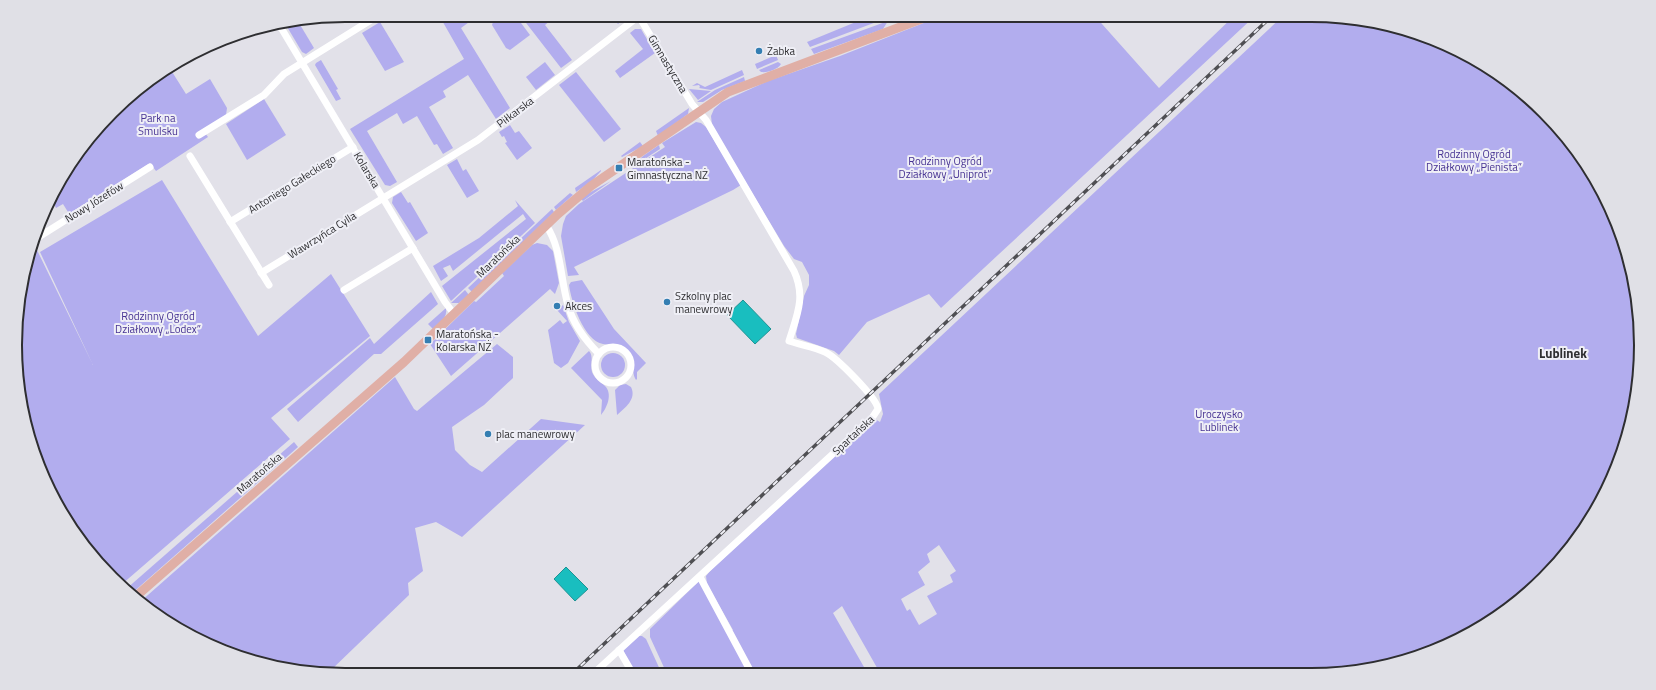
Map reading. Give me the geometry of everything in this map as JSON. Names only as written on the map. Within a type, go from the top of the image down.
[{"type":"main road","name":"Maratońska","points":[[139,594],[404,362],[546,225],[584,192],[724,94],[913,22]]},
{"type":"street","points":[[199,135],[264,94],[284,74],[368,22]]},
{"type":"street","name":"Piłkarska","points":[[383,198],[484,136],[630,22]]},
{"type":"street","name":"Gimnastyczna","points":[[643,22],[692,104],[706,120]]},
{"type":"street","name":"Kolarska","points":[[281,28],[454,314]]},
{"type":"street","name":"Spartańska","points":[[600,668],[872,418],[878,408],[876,402],[867,392],[831,356],[823,351],[789,341],[801,299],[798,278],[706,120]]},
{"type":"street","name":"Antoniego Gałeckiego","points":[[230,222],[353,147]]},
{"type":"street","points":[[190,156],[269,285]]},
{"type":"street","name":"Nowy Józefów","points":[[41,235],[57,221],[150,167]]},
{"type":"street","name":"Wawrzyńca Cylla","points":[[262,273],[383,198]]},
{"type":"street","points":[[546,225],[556,242],[570,311],[579,330],[599,354]]},
{"type":"street","points":[[344,290],[413,248]]},
{"type":"street","points":[[609,348],[620,349],[625,352],[630,361],[631,367],[626,377],[615,382],[604,380],[596,370],[595,364],[599,354],[609,348]]},
{"type":"street","points":[[700,577],[749,668]]},
{"type":"street","points":[[619,650],[630,668]]},
{"type":"green space","points":[[380,22],[404,62],[385,71],[362,33]]},
{"type":"green space","points":[[443,22],[469,22],[461,28],[510,108],[496,119],[468,75],[443,91],[446,97],[429,107],[453,148],[443,154],[437,144],[434,145],[417,116],[403,124],[397,113],[367,131],[397,182],[390,186],[385,185],[350,129],[464,59]]},
{"type":"green space","points":[[493,22],[520,22],[530,35],[510,50],[506,48],[492,25]]},
{"type":"green space","points":[[525,22],[549,22],[545,25],[572,60],[561,68]]},
{"type":"green space","points":[[856,22],[876,22],[810,47],[807,42]]},
{"type":"green space","points":[[887,22],[883,29],[814,54],[811,49]]},
{"type":"green space","name":"Rodzinny Ogród Działkowy „Uniprot”","points":[[926,22],[1100,22],[1159,88],[1228,22],[1248,22],[941,308],[929,294],[867,322],[839,355],[834,351],[797,338],[796,334],[804,296],[809,285],[809,275],[802,262],[794,259],[784,246],[715,131],[712,125],[711,116],[714,109],[722,102],[768,81],[840,56]]},
{"type":"green space","name":"Uroczysko Lublinek","points":[[1277,22],[1332,23],[1374,28],[1395,33],[1415,39],[1454,55],[1490,76],[1508,89],[1524,102],[1554,132],[1580,166],[1601,202],[1609,221],[1617,241],[1628,282],[1634,345],[1631,387],[1623,429],[1617,449],[1601,488],[1580,524],[1567,542],[1554,558],[1524,588],[1490,614],[1454,635],[1435,643],[1415,651],[1374,662],[1311,668],[877,668],[842,606],[833,613],[865,668],[664,668],[650,637],[650,629],[699,581],[727,632],[733,630],[707,584],[706,576],[875,419],[880,422],[883,414],[879,394]],"holes":[[[939,545],[956,571],[950,575],[953,582],[927,596],[937,614],[919,625],[910,609],[907,611],[901,599],[925,585],[918,572],[930,562],[927,554]]]},
{"type":"green space","points":[[300,25],[314,48],[306,54],[302,52],[287,27]]},
{"type":"green space","points":[[635,29],[641,29],[655,53],[620,78],[615,71],[643,49],[630,33]]},
{"type":"green space","points":[[776,55],[778,60],[757,69],[755,64]]},
{"type":"green space","points":[[321,60],[338,89],[336,90],[341,99],[336,101],[315,65]]},
{"type":"green space","points":[[545,62],[555,75],[536,90],[526,77]]},
{"type":"green space","points":[[778,62],[781,64],[778,68],[767,72],[761,72],[759,70]]},
{"type":"green space","points":[[742,70],[744,75],[711,90],[699,88],[699,85],[692,86],[697,83],[705,87]]},
{"type":"green space","name":"Park na Smulsku","points":[[172,72],[186,94],[210,79],[227,108],[226,115],[205,133],[208,137],[156,171],[150,163],[72,212],[68,212],[63,204],[56,208],[54,204],[55,202],[76,166],[102,132],[132,102]]},
{"type":"green space","points":[[576,72],[621,129],[604,142],[559,85]]},
{"type":"green space","points":[[744,77],[745,81],[722,90],[703,102],[697,102],[715,90]]},
{"type":"green space","points":[[689,89],[711,91],[698,100]]},
{"type":"green space","points":[[264,99],[286,135],[247,160],[226,124]]},
{"type":"green space","points":[[689,108],[688,114],[658,136],[656,131]]},
{"type":"green space","points":[[696,122],[701,123],[706,127],[741,185],[574,267],[579,275],[568,276],[561,236],[566,216],[579,204],[665,147],[662,143]]},
{"type":"green space","points":[[510,125],[515,133],[519,131],[532,148],[517,160],[505,143],[507,142],[504,136],[502,137],[499,132]]},
{"type":"green space","points":[[640,142],[643,146],[622,157],[621,156]]},
{"type":"green space","points":[[659,145],[660,149],[631,168],[643,156]]},
{"type":"green space","points":[[457,159],[463,171],[466,169],[479,191],[467,198],[447,165]]},
{"type":"green space","points":[[601,170],[592,181],[576,192],[575,188]]},
{"type":"green space","name":"Rodzinny Ogród Działkowy „Lodex”","points":[[162,180],[258,336],[331,274],[370,336],[271,418],[290,439],[125,581],[102,558],[89,542],[65,506],[47,469],[33,429],[25,387],[22,345],[28,282],[37,250],[93,365],[40,252]]},
{"type":"green space","points":[[611,181],[583,201],[581,199],[589,193]]},
{"type":"green space","points":[[401,192],[408,203],[410,202],[428,233],[416,241],[392,203],[393,197]]},
{"type":"green space","points":[[570,193],[573,195],[556,210],[554,207]]},
{"type":"green space","points":[[515,200],[535,223],[451,301],[442,286],[526,219],[523,214],[453,271],[450,265],[443,268],[448,276],[441,281],[433,266],[479,238],[518,206]]},
{"type":"green space","points":[[552,209],[554,212],[472,292],[468,288]]},
{"type":"green space","points":[[537,243],[547,245],[553,251],[559,283],[555,294],[550,289],[451,376],[430,344],[474,301],[476,302],[504,276],[502,273],[532,245]]},
{"type":"green space","points":[[582,280],[614,329],[646,363],[637,372],[636,380],[633,372],[631,356],[623,347],[618,345],[606,345],[596,341],[584,328],[572,301],[569,285],[571,282]]},
{"type":"green space","points":[[465,290],[469,295],[459,303],[451,303]]},
{"type":"green space","points":[[431,292],[438,304],[381,354],[374,354],[298,422],[287,409],[370,338],[374,344]]},
{"type":"green space","points":[[563,305],[569,322],[580,341],[568,363],[561,368],[554,363],[548,330],[560,320],[563,324],[567,321],[557,310]]},
{"type":"green space","points":[[446,308],[446,315],[433,329],[428,324]]},
{"type":"green space","points":[[497,344],[513,357],[513,378],[484,405],[452,427],[455,450],[470,465],[482,472],[541,419],[585,425],[462,537],[436,522],[415,528],[423,571],[408,583],[409,595],[334,667],[282,662],[241,651],[202,635],[183,625],[144,598],[395,377],[414,409],[417,411]]},
{"type":"green space","points":[[589,351],[591,355],[592,372],[605,386],[609,393],[607,405],[601,415],[602,400],[571,368]]},
{"type":"green space","points":[[613,353],[622,356],[625,365],[622,374],[613,377],[604,374],[601,365],[604,356]]},
{"type":"green space","points":[[626,384],[631,387],[631,399],[617,415],[615,390],[620,385]]},
{"type":"green space","points":[[294,442],[298,447],[135,591],[130,586]]},
{"type":"green space","points":[[638,636],[642,636],[646,639],[659,668],[632,668],[623,650]]},
{"type":"water","points":[[743,300],[771,329],[755,344],[727,315]]},
{"type":"water","points":[[566,567],[588,589],[575,601],[554,579]]},
{"type":"railway","points":[[578,668],[1266,22]]},
{"type":"place","name":"Żabka","points":[[759,51]]},
{"type":"place","name":"Maratońska - Gimnastyczna NŻ","points":[[619,168]]},
{"type":"place","name":"Szkolny plac manewrowy","points":[[667,302]]},
{"type":"place","name":"Akces","points":[[557,306]]},
{"type":"place","name":"Maratońska - Kolarska NŻ","points":[[428,340]]},
{"type":"place","name":"plac manewrowy","points":[[488,434]]},
{"type":"district","name":"Lublinek","points":[[1563,353]]},
{"type":"park label","name":"Rodzinny Ogród Działkowy „Pienista”","points":[[1474,160]]}]
